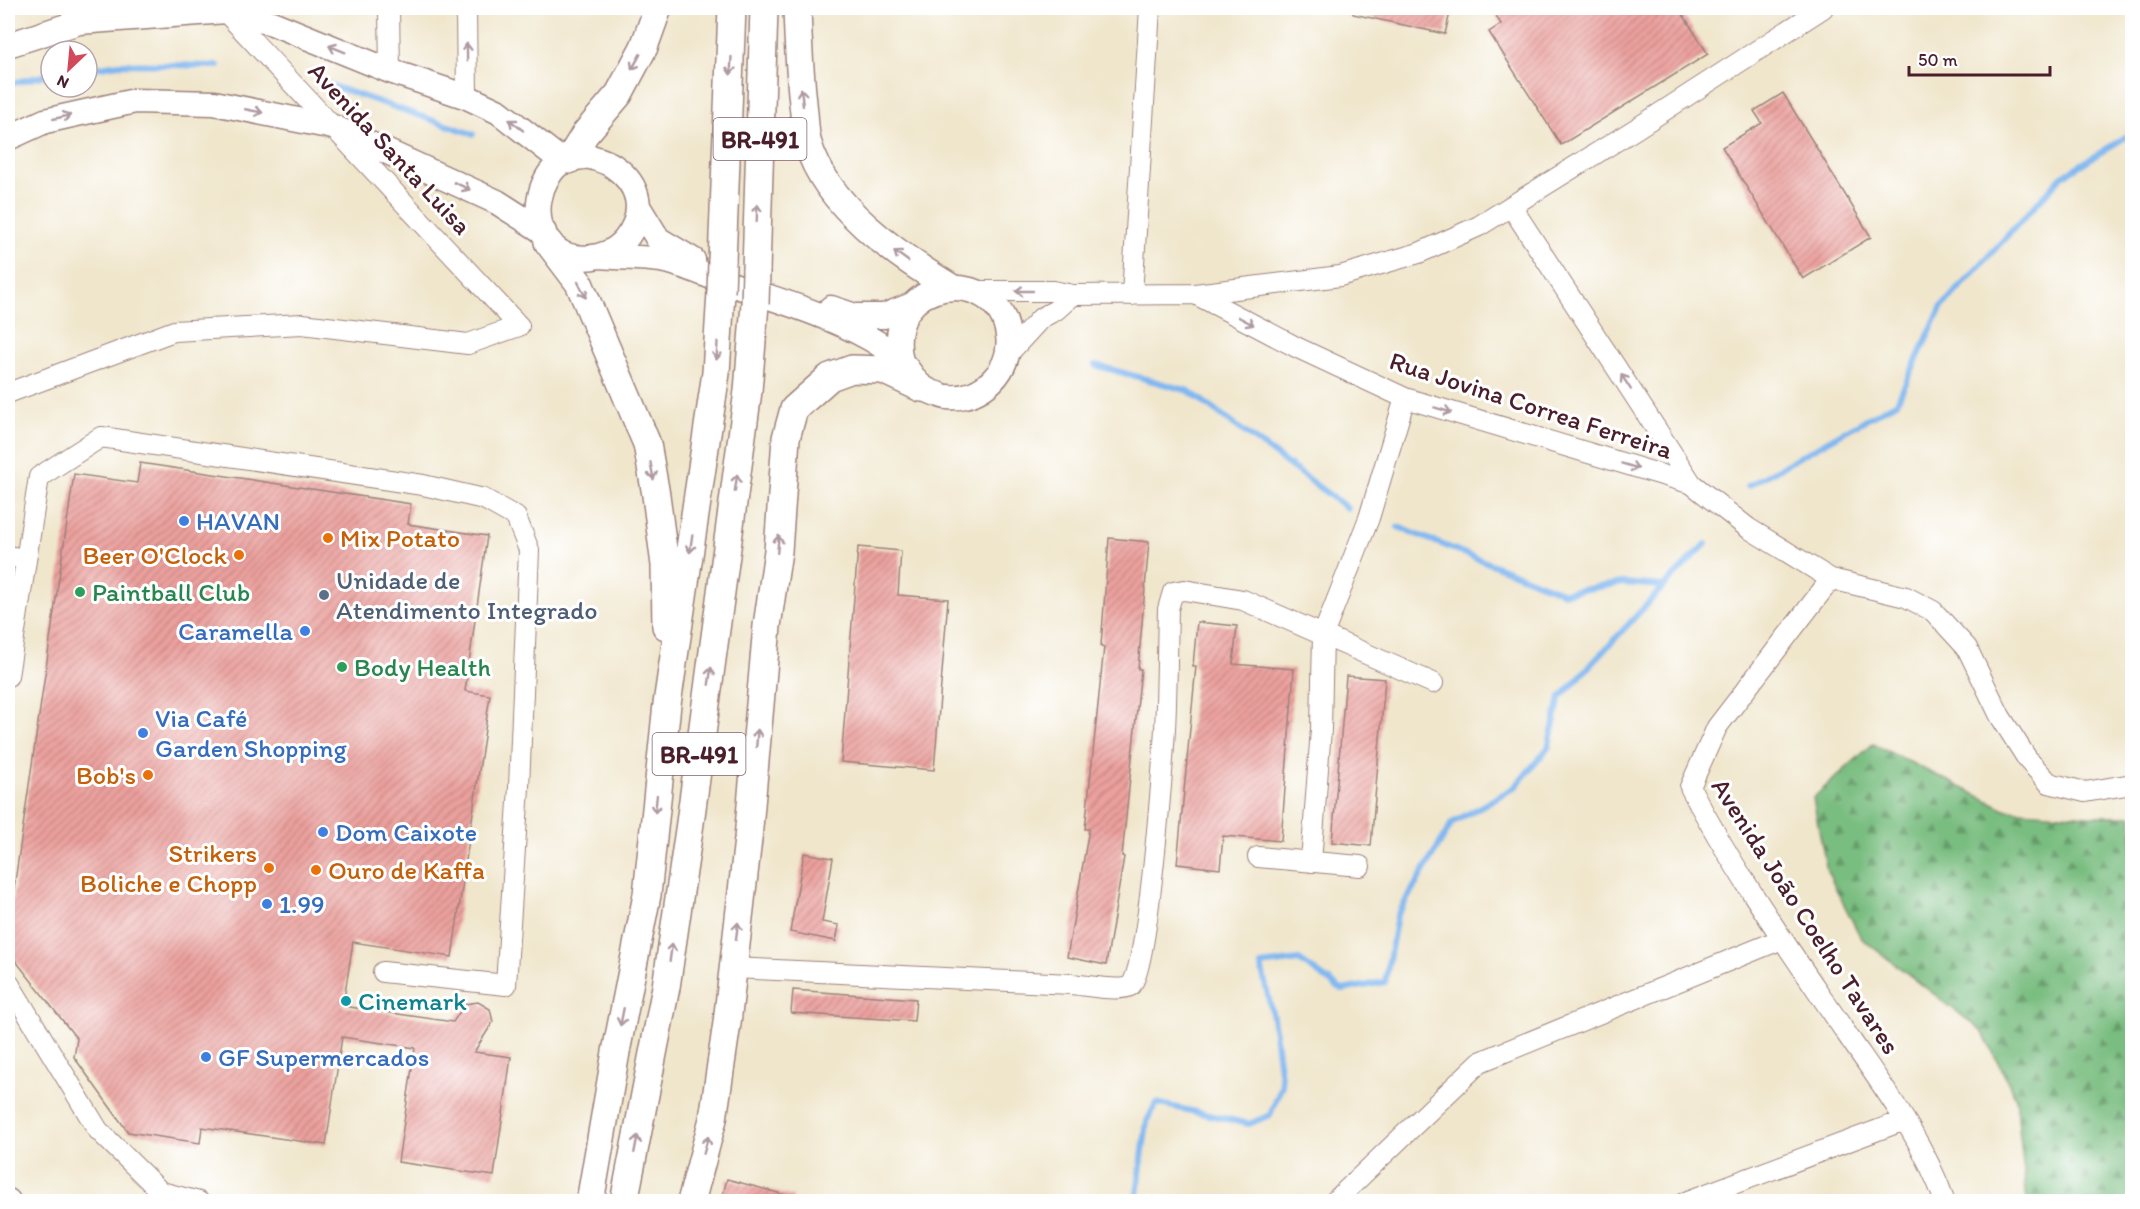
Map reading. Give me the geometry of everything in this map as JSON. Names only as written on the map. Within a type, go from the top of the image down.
[{"type":"highway","points":[[565,160],[618,94],[644,47],[658,8]]},
{"type":"highway","name":"BR-491","points":[[590,1202],[615,1052],[646,895],[667,704],[716,373],[732,8]]},
{"type":"highway","name":"BR-491","points":[[624,1202],[666,987],[748,391],[755,304],[764,8]]},
{"type":"highway","points":[[797,8],[799,74],[807,144],[824,178],[852,213],[883,243],[963,289]]},
{"type":"highway","points":[[546,237],[579,283],[647,444],[656,495],[664,565],[667,704]]},
{"type":"highway","points":[[691,1202],[713,1119],[733,969],[748,839],[767,626],[778,550],[786,438],[794,409],[830,377],[852,369],[883,370],[921,388]]},
{"type":"main road","points":[[8,45],[79,22],[224,9],[272,23],[390,71],[467,97],[499,112],[565,160]]},
{"type":"main road","points":[[8,138],[45,121],[135,101],[214,103],[333,127],[497,202],[546,237],[564,253],[582,258],[601,256],[662,260],[836,321],[872,339],[901,362],[921,388],[946,398],[973,394],[996,379],[1008,354],[1008,335],[1003,317],[991,302],[963,289],[930,292],[912,305],[884,316],[855,316],[693,260],[658,239],[639,208],[632,182],[612,165],[588,156],[565,160],[547,177],[540,196],[539,221],[546,237]]},
{"type":"main road","points":[[601,256],[620,246],[634,229],[639,208]]},
{"type":"main road","points":[[901,362],[898,332],[912,305]]},
{"type":"street","points":[[389,8],[390,71]]},
{"type":"street","points":[[466,8],[467,97]]},
{"type":"street","points":[[1132,295],[1150,8]]},
{"type":"street","points":[[963,289],[1053,291],[1073,296],[1195,294],[1340,276],[1419,253],[1479,226],[1634,130],[1823,8]]},
{"type":"street","name":"Avenida Santa Luisa","points":[[8,393],[174,331],[302,324],[468,344],[519,326],[224,9]]},
{"type":"street","name":"Rua Jovina Correa Ferreira","points":[[1511,206],[1692,484],[1748,528],[1832,579],[1906,597],[1933,611],[1967,648],[2000,716],[2028,760],[2049,783],[2085,792],[2133,784]]},
{"type":"street","name":"Rua Jovina Correa Ferreira","points":[[1195,294],[1298,348],[1405,398],[1692,484]]},
{"type":"street","points":[[1008,354],[1041,318],[1073,296]]},
{"type":"street","points":[[1311,862],[1321,729],[1323,635],[1369,518],[1405,398]]},
{"type":"street","points":[[8,676],[17,558],[39,477],[101,437],[423,485],[484,499],[516,516],[529,550],[519,787],[506,985],[383,972]]},
{"type":"street","name":"Avenida João Coelho Tavares","points":[[1832,579],[1717,727],[1690,787],[1707,820],[1782,939],[1905,1120],[1934,1171],[1945,1202]]},
{"type":"street","points":[[733,969],[1060,984],[1122,989],[1131,986],[1137,977],[1147,925],[1165,729],[1168,609],[1173,592],[1184,590],[1243,600],[1433,683]]},
{"type":"street","points":[[1258,857],[1360,866]]},
{"type":"street","points":[[1334,1202],[1480,1062],[1782,939]]},
{"type":"street","points":[[8,982],[98,1130],[166,1197],[199,1202]]},
{"type":"street","points":[[1685,1202],[1905,1120]]},
{"type":"green space","points":[[1873,744],[2007,810],[2088,816],[2132,816],[2132,1201],[2027,1201],[2016,1098],[1982,1031],[1861,938],[1827,871],[1813,798]]},
{"type":"building","points":[[1353,8],[1451,8],[1445,34],[1353,14]]},
{"type":"building","points":[[1491,8],[1679,8],[1708,54],[1561,145],[1489,32],[1501,24]]},
{"type":"building","points":[[1783,93],[1871,237],[1803,279],[1722,147],[1762,123],[1754,111]]},
{"type":"building","points":[[140,463],[411,504],[408,524],[487,536],[465,691],[490,695],[452,957],[353,942],[343,1006],[453,1022],[465,1004],[478,1002],[490,1009],[493,1022],[474,1052],[511,1057],[494,1176],[398,1162],[415,1048],[342,1037],[326,1145],[202,1127],[200,1143],[128,1132],[74,1057],[77,1039],[8,951],[8,930],[74,474],[137,483]]},
{"type":"building","points":[[1109,538],[1149,542],[1138,669],[1141,669],[1122,856],[1124,857],[1106,965],[1067,957],[1089,829],[1085,829],[1104,647],[1101,646]]},
{"type":"building","points":[[858,547],[901,551],[898,595],[948,599],[934,770],[841,762]]},
{"type":"building","points":[[1197,622],[1237,626],[1233,664],[1294,669],[1281,841],[1223,836],[1220,869],[1177,864],[1196,666],[1193,666]]},
{"type":"building","points":[[1346,676],[1385,679],[1371,846],[1332,842]]},
{"type":"building","points":[[804,853],[833,858],[822,922],[839,925],[836,941],[790,932]]},
{"type":"building","points":[[793,990],[916,999],[914,1021],[791,1013]]},
{"type":"building","points":[[727,1179],[793,1197],[792,1202],[721,1202]]},
{"type":"waterway","points":[[99,67],[119,64],[218,66]]},
{"type":"waterway","points":[[8,84],[39,77]]},
{"type":"waterway","points":[[327,84],[473,134]]},
{"type":"waterway","points":[[1748,486],[1897,402],[1941,308],[2061,177],[2132,133]]},
{"type":"waterway","points":[[1095,365],[1189,391],[1347,508]]},
{"type":"waterway","points":[[1398,527],[1564,593],[1622,583],[1664,586],[1706,544]]},
{"type":"waterway","points":[[1136,1202],[1147,1121],[1156,1103],[1249,1124],[1270,1115],[1282,1085],[1273,1017],[1261,965],[1299,960],[1342,990],[1385,982],[1397,916],[1452,823],[1515,787],[1548,748],[1560,698],[1664,586]]},
{"type":"place","name":"HAVAN","points":[[184,521]]},
{"type":"place","name":"Mix Potato","points":[[328,538]]},
{"type":"place","name":"Beer O'Clock","points":[[239,555]]},
{"type":"place","name":"Paintball Club","points":[[80,592]]},
{"type":"place","name":"Unidade de Atendimento Integrado","points":[[324,595]]},
{"type":"place","name":"Caramella","points":[[305,631]]},
{"type":"place","name":"Body Health","points":[[342,667]]},
{"type":"place","name":"Via Café Garden Shopping","points":[[143,733]]},
{"type":"place","name":"Bob's","points":[[148,775]]},
{"type":"place","name":"Dom Caixote","points":[[323,832]]},
{"type":"place","name":"Strikers Boliche e Chopp","points":[[269,868]]},
{"type":"place","name":"Ouro de Kaffa","points":[[316,870]]},
{"type":"place","name":"1.99","points":[[267,904]]},
{"type":"place","name":"Cinemark","points":[[346,1001]]},
{"type":"place","name":"GF Supermercados","points":[[206,1057]]}]
